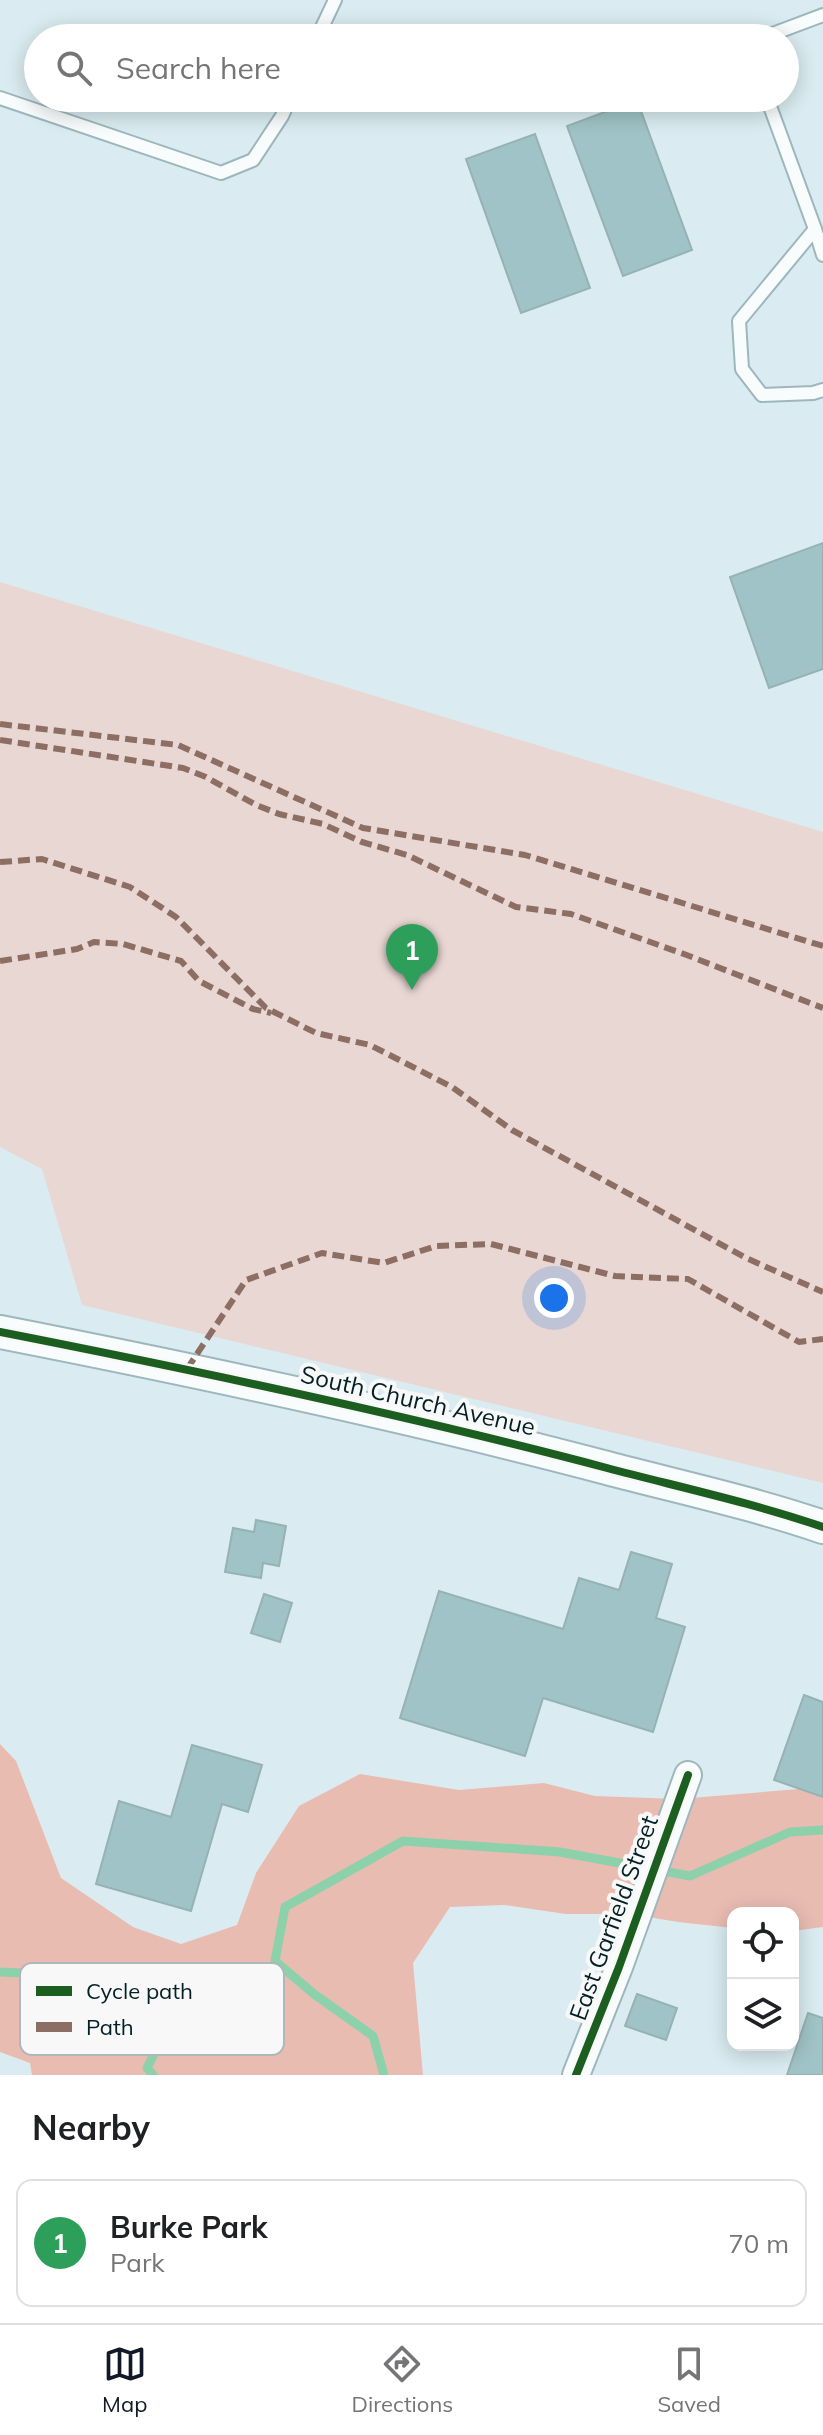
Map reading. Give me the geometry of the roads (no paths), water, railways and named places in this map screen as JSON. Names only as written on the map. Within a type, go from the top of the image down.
[{"type":"street","name":"South Church Avenue","points":[[0,1332],[145,1360],[430,1424],[547,1452],[823,1527]]},
{"type":"street","name":"East Garfield Street","points":[[576,2075],[688,1775]]},
{"type":"lane","points":[[324,24],[335,0]]},
{"type":"lane","points":[[799,24],[823,15]]},
{"type":"lane","points":[[0,98],[24,106]]},
{"type":"lane","points":[[41,112],[221,173],[253,160],[284,112]]},
{"type":"lane","points":[[772,112],[823,255]]},
{"type":"lane","points":[[815,229],[739,321],[742,369],[762,395],[823,390]]},
{"type":"waterway","points":[[277,1963],[275,1961],[285,1907],[403,1841],[560,1852],[690,1876],[790,1832],[823,1830]]},
{"type":"waterway","points":[[284,1969],[373,2036],[384,2075]]},
{"type":"waterway","points":[[0,1972],[20,1973]]},
{"type":"waterway","points":[[153,2075],[147,2068],[154,2055]]},
{"type":"place","name":"Burke Park","points":[[412,990]]}]
